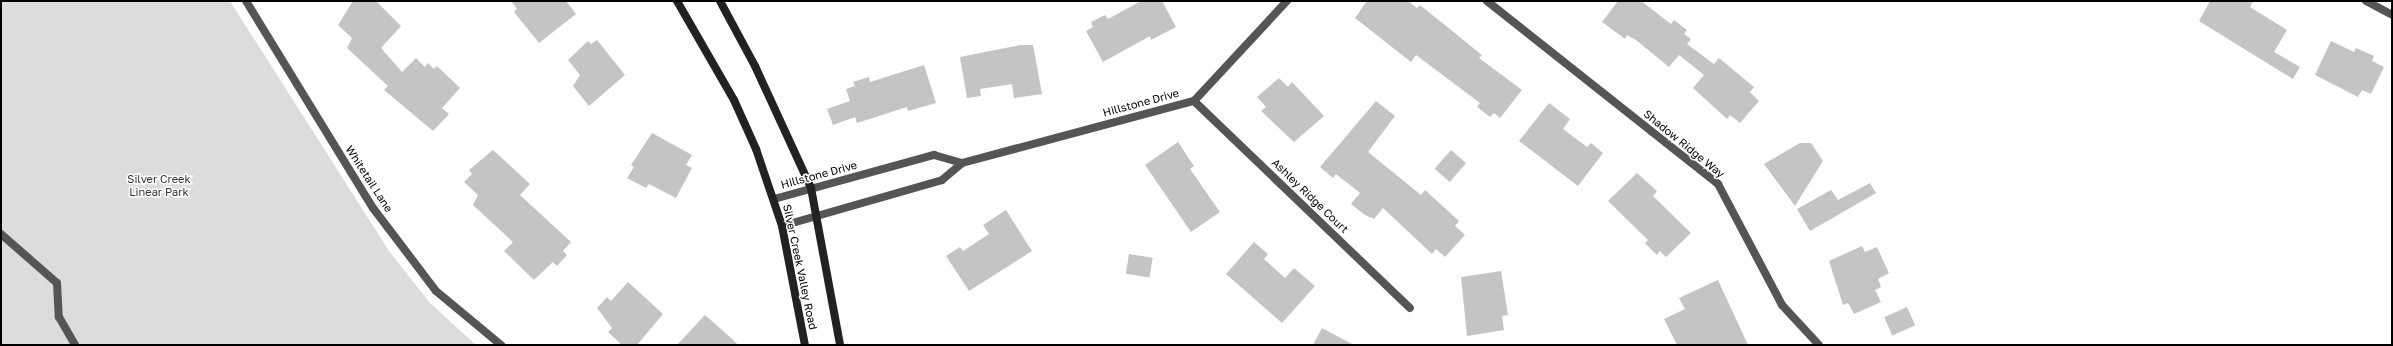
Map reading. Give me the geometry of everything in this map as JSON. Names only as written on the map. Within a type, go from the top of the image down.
[{"type":"main road","name":"Silver Creek Valley Road","points":[[677,1],[734,100],[774,198],[782,226],[805,345]]},
{"type":"main road","points":[[720,1],[755,66],[811,188],[819,215],[840,345]]},
{"type":"street","name":"Whitetail Lane","points":[[246,1],[377,212],[436,291],[501,345]]},
{"type":"street","name":"Hillstone Drive","points":[[782,226],[942,180],[962,163],[1194,101],[1287,1]]},
{"type":"street","name":"Shadow Ridge Way","points":[[1487,1],[1718,184],[1782,305],[1819,345]]},
{"type":"street","points":[[2366,1],[2392,15]]},
{"type":"street","name":"Ashley Ridge Court","points":[[1194,101],[1410,308]]},
{"type":"street","name":"Hillstone Drive","points":[[774,198],[934,155],[962,163]]},
{"type":"street","points":[[1,234],[57,283],[59,317],[75,345]]},
{"type":"green space","name":"Silver Creek Linear Park","points":[[1,1],[230,1],[389,251],[430,303],[476,345],[1,345]]},
{"type":"building","points":[[353,1],[376,1],[401,26],[381,48],[402,72],[416,58],[425,67],[428,63],[434,69],[437,66],[460,88],[442,108],[449,114],[433,131],[384,90],[388,86],[347,48],[352,38],[338,25]]},
{"type":"building","points":[[511,1],[566,1],[576,14],[539,43],[514,12],[517,9]]},
{"type":"building","points":[[1141,1],[1162,1],[1176,27],[1151,40],[1150,36],[1103,62],[1086,31],[1093,27],[1091,22],[1105,15],[1108,19]]},
{"type":"building","points":[[1367,1],[1408,1],[1417,8],[1420,5],[1482,55],[1479,58],[1522,90],[1500,118],[1494,113],[1490,117],[1477,107],[1480,103],[1416,55],[1411,62],[1355,18]]},
{"type":"building","points":[[1618,1],[1641,1],[1671,24],[1674,20],[1687,30],[1684,34],[1691,39],[1687,44],[1714,64],[1719,58],[1754,87],[1750,92],[1759,101],[1740,123],[1730,115],[1727,119],[1693,88],[1704,75],[1679,55],[1669,67],[1636,40],[1627,35],[1625,39],[1602,22]]},
{"type":"building","points":[[2210,1],[2253,1],[2250,7],[2287,30],[2274,52],[2300,67],[2293,79],[2199,21]]},
{"type":"building","points":[[597,40],[625,75],[589,106],[573,86],[580,75],[568,60],[588,41],[591,44]]},
{"type":"building","points":[[2331,41],[2354,52],[2356,48],[2374,56],[2372,61],[2384,67],[2371,94],[2362,90],[2358,97],[2315,75]]},
{"type":"building","points":[[1020,45],[1033,45],[1042,94],[1014,98],[1012,84],[980,89],[981,96],[967,98],[960,57]]},
{"type":"building","points":[[924,65],[936,103],[908,111],[907,107],[857,123],[855,117],[833,125],[827,109],[850,101],[846,89],[855,86],[853,82],[869,77],[870,82]]},
{"type":"building","points":[[1279,78],[1288,87],[1292,82],[1324,116],[1294,142],[1261,111],[1266,107],[1257,97]]},
{"type":"building","points":[[1376,101],[1395,116],[1368,152],[1421,195],[1425,190],[1459,221],[1455,226],[1465,235],[1445,257],[1436,249],[1432,254],[1383,208],[1374,219],[1365,215],[1351,204],[1360,193],[1336,174],[1333,178],[1320,167]]},
{"type":"building","points":[[1549,103],[1570,119],[1563,129],[1587,147],[1591,143],[1603,153],[1578,186],[1519,141]]},
{"type":"building","points":[[652,133],[692,155],[686,165],[692,168],[676,198],[649,184],[646,188],[627,178],[634,167],[631,165]]},
{"type":"building","points":[[1178,142],[1194,166],[1190,169],[1220,212],[1191,232],[1145,165]]},
{"type":"building","points":[[1800,143],[1811,143],[1823,161],[1795,206],[1764,164]]},
{"type":"building","points":[[493,150],[530,184],[520,195],[571,242],[563,251],[567,255],[557,266],[553,262],[534,280],[504,251],[513,242],[473,205],[478,195],[464,182],[472,174],[469,170]]},
{"type":"building","points":[[1451,150],[1466,163],[1450,182],[1435,169]]},
{"type":"building","points":[[1637,173],[1657,191],[1653,196],[1691,233],[1666,257],[1660,251],[1657,255],[1645,243],[1648,240],[1608,201]]},
{"type":"building","points":[[1870,183],[1876,193],[1810,231],[1797,209],[1831,190],[1838,200]]},
{"type":"building","points":[[1006,210],[1032,251],[969,291],[946,256],[960,247],[963,251],[989,234],[983,225]]},
{"type":"building","points":[[1254,242],[1268,254],[1264,259],[1285,278],[1294,268],[1315,286],[1282,323],[1226,274]]},
{"type":"building","points":[[1862,246],[1865,252],[1877,247],[1889,273],[1878,279],[1881,287],[1875,290],[1881,302],[1854,314],[1848,303],[1843,305],[1829,261]]},
{"type":"building","points":[[1129,254],[1153,258],[1150,278],[1126,274]]},
{"type":"building","points":[[1501,271],[1508,315],[1502,316],[1504,330],[1467,336],[1461,277]]},
{"type":"building","points":[[1718,280],[1748,345],[1677,345],[1664,319],[1685,309],[1679,298]]},
{"type":"building","points":[[628,282],[663,314],[637,345],[622,345],[608,332],[612,328],[597,308],[607,297],[611,301]]},
{"type":"building","points":[[1907,307],[1915,325],[1892,335],[1884,317]]},
{"type":"building","points":[[705,315],[730,337],[738,345],[677,345]]},
{"type":"building","points":[[1322,328],[1354,345],[1313,345]]}]
